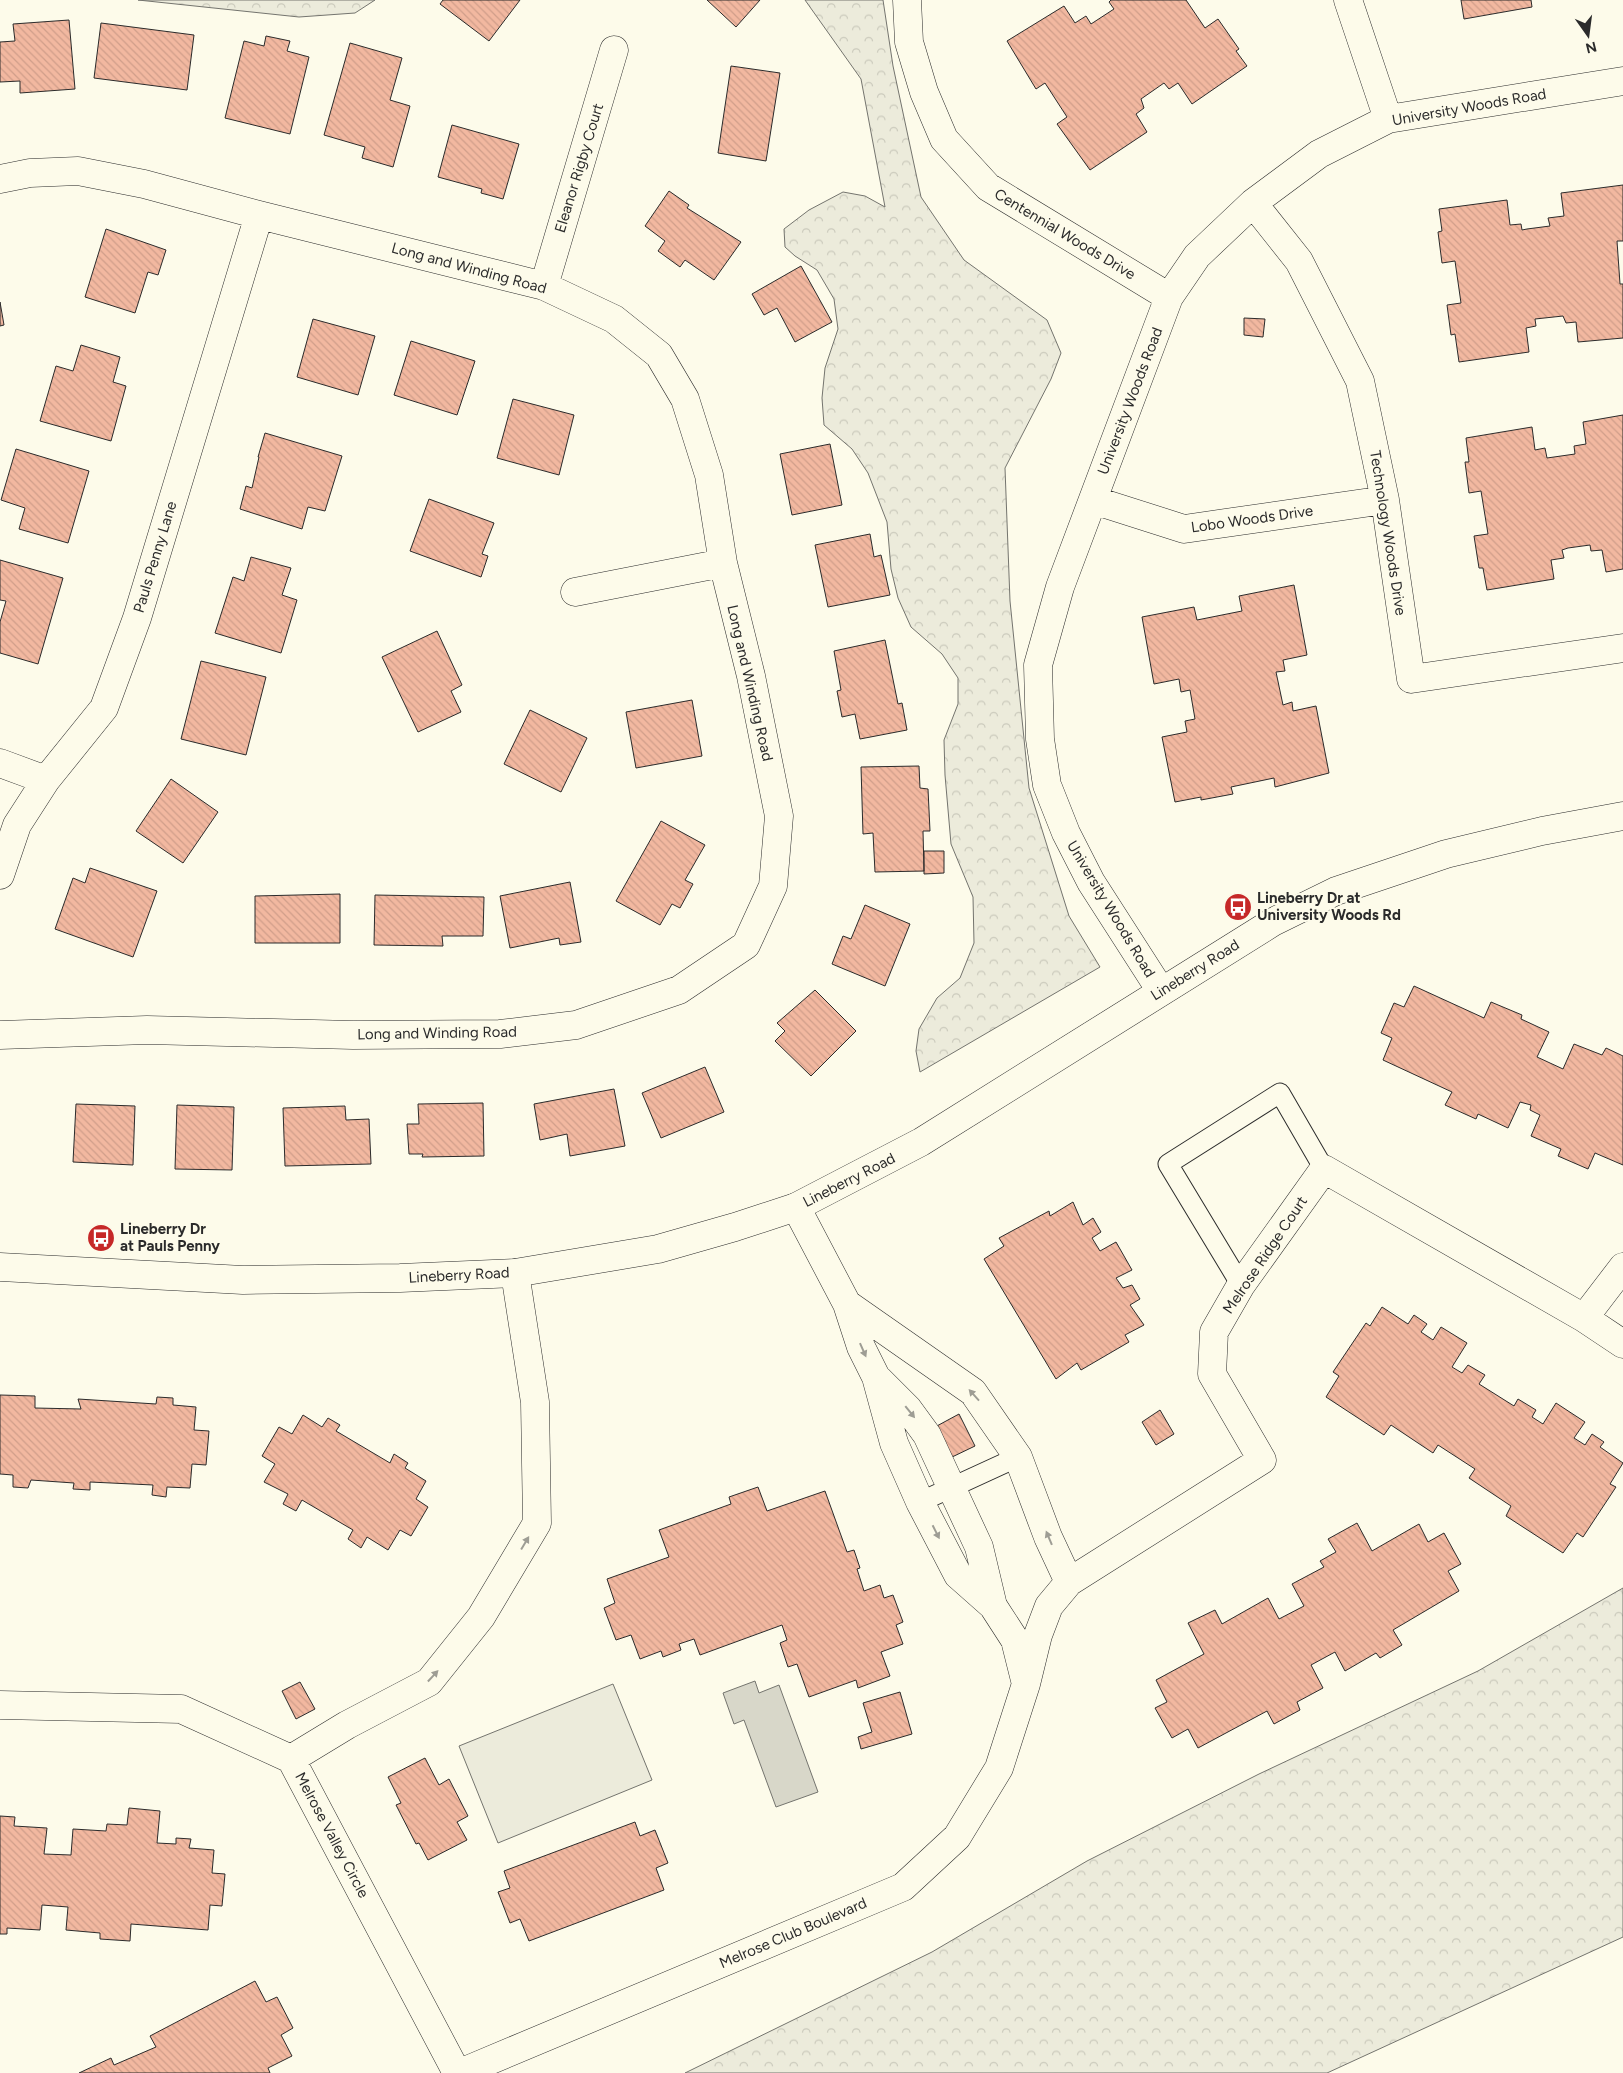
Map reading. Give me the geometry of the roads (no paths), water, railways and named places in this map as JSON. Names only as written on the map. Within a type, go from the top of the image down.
[{"type":"street","name":"Centennial Woods Drive","points":[[907,0],[909,42],[924,92],[944,139],[988,187],[1169,297]]},
{"type":"street","points":[[1348,0],[1388,119]]},
{"type":"street","name":"Eleanor Rigby Court","points":[[544,286],[614,50]]},
{"type":"street","name":"University Woods Road","points":[[1161,991],[1091,882],[1066,833],[1047,785],[1040,739],[1038,664],[1060,587],[1169,297],[1197,256],[1253,203],[1319,154],[1388,119],[1623,81]]},
{"type":"street","name":"Long and Winding Road","points":[[0,179],[30,173],[78,171],[144,184],[259,215],[544,286],[614,319],[659,355],[685,399],[708,475],[723,562],[751,676],[779,816],[773,886],[746,945],[679,990],[576,1024],[500,1034],[353,1034],[147,1030],[0,1035]]},
{"type":"street","name":"Technology Woods Drive","points":[[1253,203],[1299,261],[1360,381],[1385,500],[1411,679],[1623,648]]},
{"type":"street","name":"Pauls Penny Lane","points":[[0,875],[17,825],[46,780],[104,708],[137,618],[259,215]]},
{"type":"street","name":"Lobo Woods Drive","points":[[1093,500],[1184,529],[1385,500]]},
{"type":"street","points":[[575,592],[723,562]]},
{"type":"street","points":[[0,763],[46,780]]},
{"type":"street","name":"Lineberry Road","points":[[0,1266],[243,1280],[400,1278],[515,1273],[658,1249],[735,1228],[796,1207],[921,1142],[1273,922],[1336,891],[1446,854],[1542,831],[1623,816]]},
{"type":"street","points":[[1324,1170],[1584,1318],[1623,1344]]},
{"type":"street","name":"Melrose Ridge Court","points":[[1069,1582],[1262,1460],[1212,1374],[1214,1332],[1241,1285],[1324,1170]]},
{"type":"street","points":[[796,1207],[847,1304],[861,1347],[876,1376],[894,1443],[920,1502],[958,1575],[993,1606],[1015,1640],[1026,1684]]},
{"type":"street","points":[[1584,1318],[1623,1267]]},
{"type":"street","points":[[291,1758],[391,1701],[429,1682],[482,1616],[537,1522],[535,1402],[515,1273]]},
{"type":"street","points":[[847,1304],[972,1392],[1018,1457],[1048,1537],[1069,1582]]},
{"type":"street","points":[[876,1376],[908,1409],[927,1435],[979,1547],[993,1606]]},
{"type":"street","name":"Melrose Club Boulevard","points":[[458,2073],[903,1887],[957,1837],[999,1768],[1026,1684],[1038,1635],[1050,1606],[1069,1582]]},
{"type":"street","name":"Melrose Valley Circle","points":[[0,1705],[181,1709],[291,1758],[458,2073]]},
{"type":"lane","points":[[1241,1285],[1168,1164],[1280,1093],[1324,1170]]},
{"type":"lane","points":[[920,1502],[1018,1457]]},
{"type":"place","name":"Lineberry Dr at University Woods Rd","points":[[1238,907]]},
{"type":"place","name":"Lineberry Dr at Pauls Penny","points":[[101,1238]]}]
